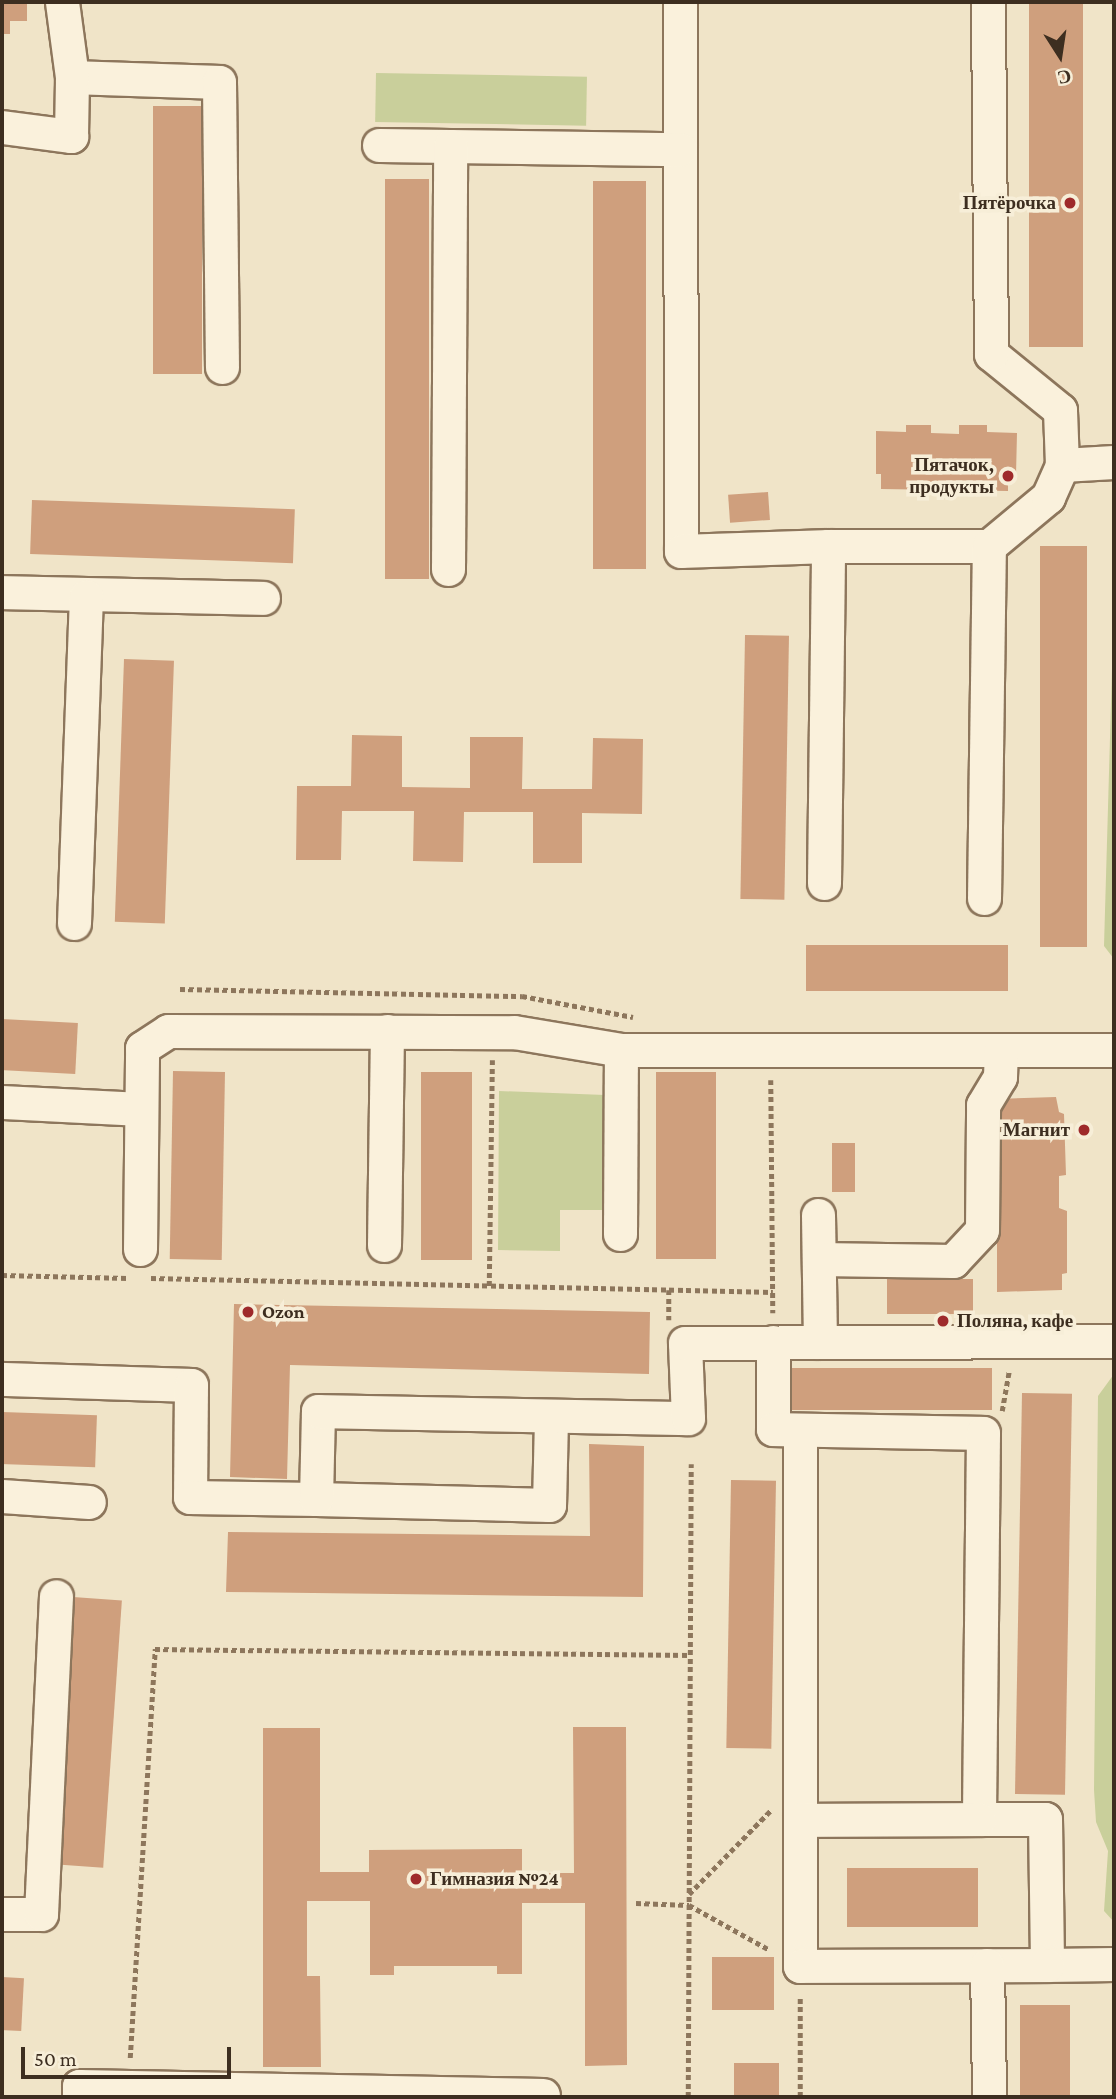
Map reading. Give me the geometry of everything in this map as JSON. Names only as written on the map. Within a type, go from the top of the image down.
[{"type":"lane","points":[[2,127],[71,136],[72,77],[62,2]]},
{"type":"lane","points":[[680,2],[681,551],[828,546],[989,546],[1048,497],[1062,465],[1060,410],[991,354],[988,2]]},
{"type":"lane","points":[[72,77],[219,82],[222,367]]},
{"type":"lane","points":[[379,145],[680,149]]},
{"type":"lane","points":[[448,569],[450,146]]},
{"type":"lane","points":[[1062,465],[1114,462]]},
{"type":"lane","points":[[824,883],[828,546]]},
{"type":"lane","points":[[984,898],[989,546]]},
{"type":"lane","points":[[2,592],[263,598]]},
{"type":"lane","points":[[74,923],[86,596]]},
{"type":"lane","points":[[140,1249],[142,1048],[168,1031],[514,1032],[621,1050],[1114,1050]]},
{"type":"lane","points":[[384,1245],[387,1031]]},
{"type":"lane","points":[[819,1259],[953,1261],[982,1230],[983,1105],[1000,1077],[1001,1049]]},
{"type":"lane","points":[[620,1234],[621,1050]]},
{"type":"lane","points":[[2,1102],[140,1109]]},
{"type":"lane","points":[[818,1215],[820,1342]]},
{"type":"lane","points":[[316,1499],[318,1411],[551,1418],[688,1418],[685,1343],[1114,1341]]},
{"type":"lane","points":[[773,1342],[773,1429],[983,1433],[979,1819]]},
{"type":"lane","points":[[2,1379],[191,1385],[190,1497],[549,1505],[551,1418]]},
{"type":"lane","points":[[800,1431],[800,1966],[1114,1964]]},
{"type":"lane","points":[[2,1496],[89,1502]]},
{"type":"lane","points":[[2,1914],[41,1914],[56,1596]]},
{"type":"lane","points":[[800,1820],[1045,1819],[1047,1965]]},
{"type":"lane","points":[[987,1965],[989,2097]]},
{"type":"lane","points":[[79,2097],[79,2086],[543,2095]]},
{"type":"path","points":[[771,1050],[773,1342]]},
{"type":"path","points":[[479,1056],[492,1056],[489,1286]]},
{"type":"path","points":[[2,1275],[773,1292]]},
{"type":"path","points":[[983,1433],[996,1428],[1003,1408],[1013,1341]]},
{"type":"path","points":[[688,2097],[691,1464]]},
{"type":"path","points":[[128,2087],[155,1650],[690,1655]]},
{"type":"path","points":[[689,1895],[800,1779]]},
{"type":"path","points":[[636,1903],[689,1905],[800,1966],[800,2097]]},
{"type":"green space","points":[[376,73],[587,77],[586,126],[375,122]]},
{"type":"green space","points":[[1114,599],[1114,959],[1104,946]]},
{"type":"green space","points":[[499,1091],[605,1095],[603,1210],[560,1210],[560,1251],[498,1250]]},
{"type":"green space","points":[[1114,1374],[1114,1922],[1104,1911],[1108,1851],[1096,1822],[1094,1790],[1098,1396]]},
{"type":"building","points":[[2,2],[27,3],[27,21],[10,21],[10,34],[2,34]]},
{"type":"building","points":[[1029,2],[1083,2],[1083,347],[1029,347]]},
{"type":"building","points":[[153,106],[202,106],[202,374],[153,374]]},
{"type":"building","points":[[385,179],[429,179],[429,579],[385,579]]},
{"type":"building","points":[[593,181],[646,181],[646,569],[593,569]]},
{"type":"building","points":[[906,425],[931,425],[931,433],[959,434],[959,425],[987,425],[987,432],[1017,433],[1016,475],[1008,476],[1008,491],[881,489],[881,474],[876,474],[876,431],[906,432]]},
{"type":"building","points":[[768,492],[770,520],[730,523],[728,495]]},
{"type":"building","points":[[32,500],[295,509],[293,563],[30,554]]},
{"type":"building","points":[[1040,546],[1087,546],[1087,947],[1040,947]]},
{"type":"building","points":[[745,635],[789,636],[784,900],[740,899]]},
{"type":"building","points":[[124,659],[174,661],[165,924],[115,922]]},
{"type":"building","points":[[352,735],[402,736],[402,787],[470,788],[470,737],[523,737],[522,789],[592,789],[593,738],[643,739],[642,814],[582,813],[582,863],[533,863],[533,812],[464,812],[463,862],[413,861],[414,811],[342,811],[341,860],[296,860],[297,786],[351,786]]},
{"type":"building","points":[[806,945],[1008,945],[1008,991],[806,991]]},
{"type":"building","points":[[2,1019],[78,1023],[75,1074],[2,1070]]},
{"type":"building","points":[[173,1071],[225,1072],[222,1260],[170,1259]]},
{"type":"building","points":[[421,1072],[472,1072],[472,1260],[421,1260]]},
{"type":"building","points":[[656,1072],[716,1072],[716,1259],[656,1259]]},
{"type":"building","points":[[1056,1097],[1059,1112],[1064,1114],[1066,1175],[1059,1176],[1059,1208],[1067,1211],[1067,1273],[1062,1274],[1062,1290],[997,1292],[997,1099]]},
{"type":"building","points":[[832,1143],[855,1143],[855,1192],[832,1192]]},
{"type":"building","points":[[887,1279],[973,1279],[973,1314],[887,1314]]},
{"type":"building","points":[[234,1304],[650,1312],[649,1374],[290,1365],[287,1479],[230,1477]]},
{"type":"building","points":[[788,1368],[992,1368],[992,1410],[788,1410]]},
{"type":"building","points":[[1022,1393],[1072,1394],[1065,1795],[1015,1794]]},
{"type":"building","points":[[2,1412],[97,1415],[95,1467],[2,1464]]},
{"type":"building","points":[[589,1444],[644,1446],[643,1597],[226,1592],[228,1532],[590,1536]]},
{"type":"building","points":[[731,1480],[776,1481],[771,1749],[726,1748]]},
{"type":"building","points":[[73,1597],[122,1600],[103,1868],[54,1864]]},
{"type":"building","points":[[573,1727],[626,1727],[627,2065],[585,2066],[585,1903],[522,1903],[522,1974],[497,1974],[497,1966],[394,1966],[394,1975],[370,1975],[370,1901],[307,1901],[307,1976],[320,1976],[321,2067],[263,2067],[263,1728],[320,1728],[320,1872],[369,1872],[369,1850],[522,1849],[522,1873],[574,1873]]},
{"type":"building","points":[[847,1868],[978,1868],[978,1927],[847,1927]]},
{"type":"building","points":[[712,1957],[774,1957],[774,2010],[712,2010]]},
{"type":"building","points":[[2,1977],[24,1978],[21,2031],[2,2030]]},
{"type":"building","points":[[1020,2005],[1070,2005],[1070,2097],[1020,2097]]},
{"type":"building","points":[[734,2063],[779,2063],[779,2097],[734,2097]]},
{"type":"place","name":"Пятёрочка","points":[[1070,203]]},
{"type":"place","name":"Пятачок, продукты","points":[[1008,476]]},
{"type":"place","name":"Магнит","points":[[1084,1130]]},
{"type":"place","name":"Ozon","points":[[248,1312]]},
{"type":"place","name":"Поляна, кафе","points":[[943,1321]]},
{"type":"place","name":"Гимназия №24","points":[[416,1879]]}]
